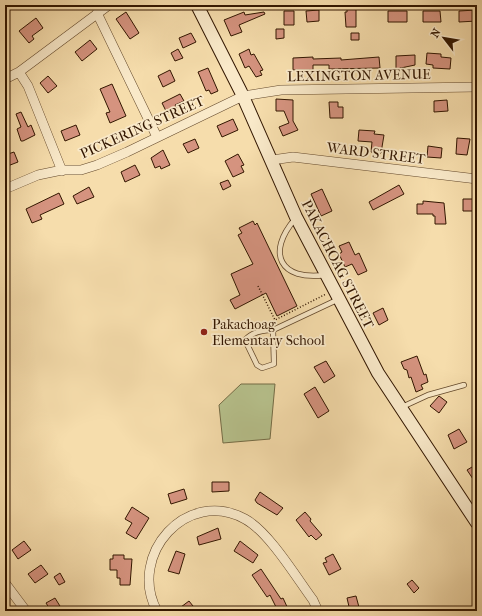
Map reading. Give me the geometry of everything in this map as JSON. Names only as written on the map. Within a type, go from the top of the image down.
[{"type":"street","points":[[5,79],[20,72],[109,5]]},
{"type":"street","name":"PAKACHOAG STREET","points":[[197,5],[243,96],[296,218],[326,275],[333,296],[400,408],[477,523]]},
{"type":"street","points":[[97,14],[157,137]]},
{"type":"street","points":[[20,72],[28,86],[62,171]]},
{"type":"street","name":"LEXINGTON AVENUE","points":[[243,96],[281,90],[477,86]]},
{"type":"street","name":"PICKERING STREET","points":[[5,189],[38,176],[62,171],[81,170],[96,165],[127,152],[243,96]]},
{"type":"street","name":"WARD STREET","points":[[272,160],[293,157],[477,179]]},
{"type":"street","points":[[157,611],[152,602],[149,582],[150,563],[158,544],[176,524],[196,515],[209,512],[234,514],[259,529],[313,600],[318,611]]},
{"type":"street","points":[[5,582],[26,611]]},
{"type":"lane","points":[[296,218],[286,230],[280,247],[280,260],[287,269],[298,275],[310,277],[326,275]]},
{"type":"lane","points":[[273,330],[274,364],[262,368],[257,365],[245,340],[248,336],[262,330],[273,330],[333,296]]},
{"type":"lane","points":[[400,408],[428,395],[464,386]]},
{"type":"path","points":[[258,286],[275,320],[333,296]]},
{"type":"green space","points":[[241,384],[275,384],[270,439],[223,443],[219,405]]},
{"type":"building","points":[[356,8],[356,27],[346,27],[345,12],[347,12],[347,9]]},
{"type":"building","points":[[319,10],[319,21],[307,22],[306,11]]},
{"type":"building","points":[[476,10],[477,21],[459,22],[459,11]]},
{"type":"building","points":[[284,11],[294,11],[294,25],[284,25]]},
{"type":"building","points":[[388,11],[407,11],[407,22],[388,22]]},
{"type":"building","points":[[423,11],[440,11],[441,22],[423,22]]},
{"type":"building","points":[[126,12],[139,33],[130,39],[116,19]]},
{"type":"building","points":[[244,12],[245,15],[264,12],[265,14],[239,25],[242,32],[231,36],[224,20]]},
{"type":"building","points":[[36,18],[43,28],[32,36],[34,39],[29,43],[19,31]]},
{"type":"building","points":[[276,29],[284,29],[284,38],[276,39]]},
{"type":"building","points":[[191,33],[196,42],[183,48],[179,38]]},
{"type":"building","points":[[351,33],[359,33],[359,40],[351,40]]},
{"type":"building","points":[[90,40],[97,49],[82,61],[75,52]]},
{"type":"building","points":[[178,49],[183,58],[175,61],[171,53]]},
{"type":"building","points":[[249,49],[251,55],[254,54],[263,70],[260,71],[262,75],[256,77],[249,66],[245,68],[239,54]]},
{"type":"building","points":[[427,53],[441,54],[441,57],[451,58],[450,69],[433,68],[433,65],[426,64]]},
{"type":"building","points":[[415,55],[415,65],[396,69],[396,56]]},
{"type":"building","points":[[313,57],[313,59],[341,58],[341,60],[379,57],[380,68],[329,69],[329,65],[313,65],[313,70],[293,70],[293,58]]},
{"type":"building","points":[[208,68],[218,91],[211,94],[209,90],[206,91],[198,72]]},
{"type":"building","points":[[170,70],[175,81],[163,87],[158,76]]},
{"type":"building","points":[[48,76],[57,86],[48,93],[40,83]]},
{"type":"building","points":[[112,84],[126,116],[110,123],[106,113],[110,112],[100,89]]},
{"type":"building","points":[[180,94],[184,101],[175,105],[177,108],[167,113],[162,103]]},
{"type":"building","points":[[276,99],[293,100],[293,121],[298,130],[283,136],[279,127],[289,123],[284,111],[276,111]]},
{"type":"building","points":[[447,100],[448,111],[434,112],[434,101]]},
{"type":"building","points":[[329,102],[338,102],[338,107],[343,107],[343,118],[330,118]]},
{"type":"building","points":[[21,112],[28,127],[31,125],[35,135],[23,141],[21,141],[17,129],[21,127],[16,114]]},
{"type":"building","points":[[233,119],[238,130],[222,137],[217,126]]},
{"type":"building","points":[[76,125],[80,135],[65,141],[61,131]]},
{"type":"building","points":[[359,130],[375,131],[374,134],[384,135],[381,153],[371,152],[372,142],[358,141]]},
{"type":"building","points":[[457,138],[470,139],[467,155],[456,154]]},
{"type":"building","points":[[195,139],[199,148],[188,153],[183,144]]},
{"type":"building","points":[[428,146],[442,148],[441,158],[427,157]]},
{"type":"building","points":[[163,150],[170,165],[161,169],[160,166],[155,168],[151,158]]},
{"type":"building","points":[[14,152],[18,162],[5,167],[5,155]]},
{"type":"building","points":[[238,154],[244,165],[241,166],[244,172],[233,177],[225,161]]},
{"type":"building","points":[[135,165],[140,175],[125,182],[121,172]]},
{"type":"building","points":[[228,180],[231,186],[223,190],[220,183]]},
{"type":"building","points":[[399,185],[404,194],[373,210],[369,202]]},
{"type":"building","points":[[89,187],[94,197],[77,204],[73,196]]},
{"type":"building","points":[[322,189],[332,211],[321,216],[311,194]]},
{"type":"building","points":[[59,193],[64,204],[40,215],[42,219],[32,223],[26,209]]},
{"type":"building","points":[[463,199],[477,199],[477,211],[463,211]]},
{"type":"building","points":[[423,201],[444,203],[446,224],[435,224],[435,216],[433,216],[433,214],[417,214],[417,204],[423,204]]},
{"type":"building","points":[[253,221],[255,225],[257,223],[297,306],[277,316],[266,293],[235,309],[230,300],[240,295],[231,274],[253,264],[238,235],[242,233],[239,228]]},
{"type":"building","points":[[349,242],[355,255],[359,253],[367,271],[358,275],[352,264],[345,267],[339,254],[342,252],[339,246]]},
{"type":"building","points":[[383,308],[388,320],[379,325],[373,313]]},
{"type":"building","points":[[417,356],[424,375],[426,374],[428,382],[421,385],[423,389],[416,392],[411,377],[409,378],[407,370],[404,369],[401,362]]},
{"type":"building","points":[[326,361],[335,376],[324,383],[314,367]]},
{"type":"building","points":[[315,387],[329,411],[318,418],[304,394]]},
{"type":"building","points":[[439,396],[447,402],[439,413],[430,406]]},
{"type":"building","points":[[459,429],[467,442],[454,449],[448,435]]},
{"type":"building","points":[[477,464],[477,485],[467,470]]},
{"type":"building","points":[[212,482],[229,482],[229,491],[212,492]]},
{"type":"building","points":[[184,489],[187,499],[171,504],[168,494]]},
{"type":"building","points":[[260,492],[283,508],[277,515],[257,503],[255,500]]},
{"type":"building","points":[[132,507],[149,518],[136,539],[126,533],[132,523],[125,519]]},
{"type":"building","points":[[305,512],[311,519],[310,521],[322,535],[316,540],[311,535],[309,537],[296,520]]},
{"type":"building","points":[[218,528],[221,539],[199,545],[197,537]]},
{"type":"building","points":[[24,541],[31,550],[18,559],[12,550]]},
{"type":"building","points":[[240,541],[258,555],[253,563],[234,551]]},
{"type":"building","points":[[176,551],[185,554],[179,574],[168,571]]},
{"type":"building","points":[[333,554],[341,569],[329,575],[323,563],[327,562],[325,558]]},
{"type":"building","points":[[113,555],[124,555],[124,559],[132,559],[130,585],[120,585],[120,578],[117,578],[117,570],[110,570],[110,559],[113,559]]},
{"type":"building","points":[[41,565],[48,574],[35,583],[28,574]]},
{"type":"building","points":[[261,569],[281,599],[283,598],[289,611],[278,611],[270,595],[267,597],[252,575]]},
{"type":"building","points":[[60,573],[65,582],[59,585],[54,577]]},
{"type":"building","points":[[412,580],[419,588],[414,593],[407,584]]},
{"type":"building","points":[[356,596],[360,611],[350,611],[347,598]]},
{"type":"building","points":[[55,598],[63,611],[51,611],[46,603]]},
{"type":"building","points":[[189,601],[197,611],[184,611],[181,607]]},
{"type":"place","name":"Pakachoag Elementary School","points":[[204,332]]}]
